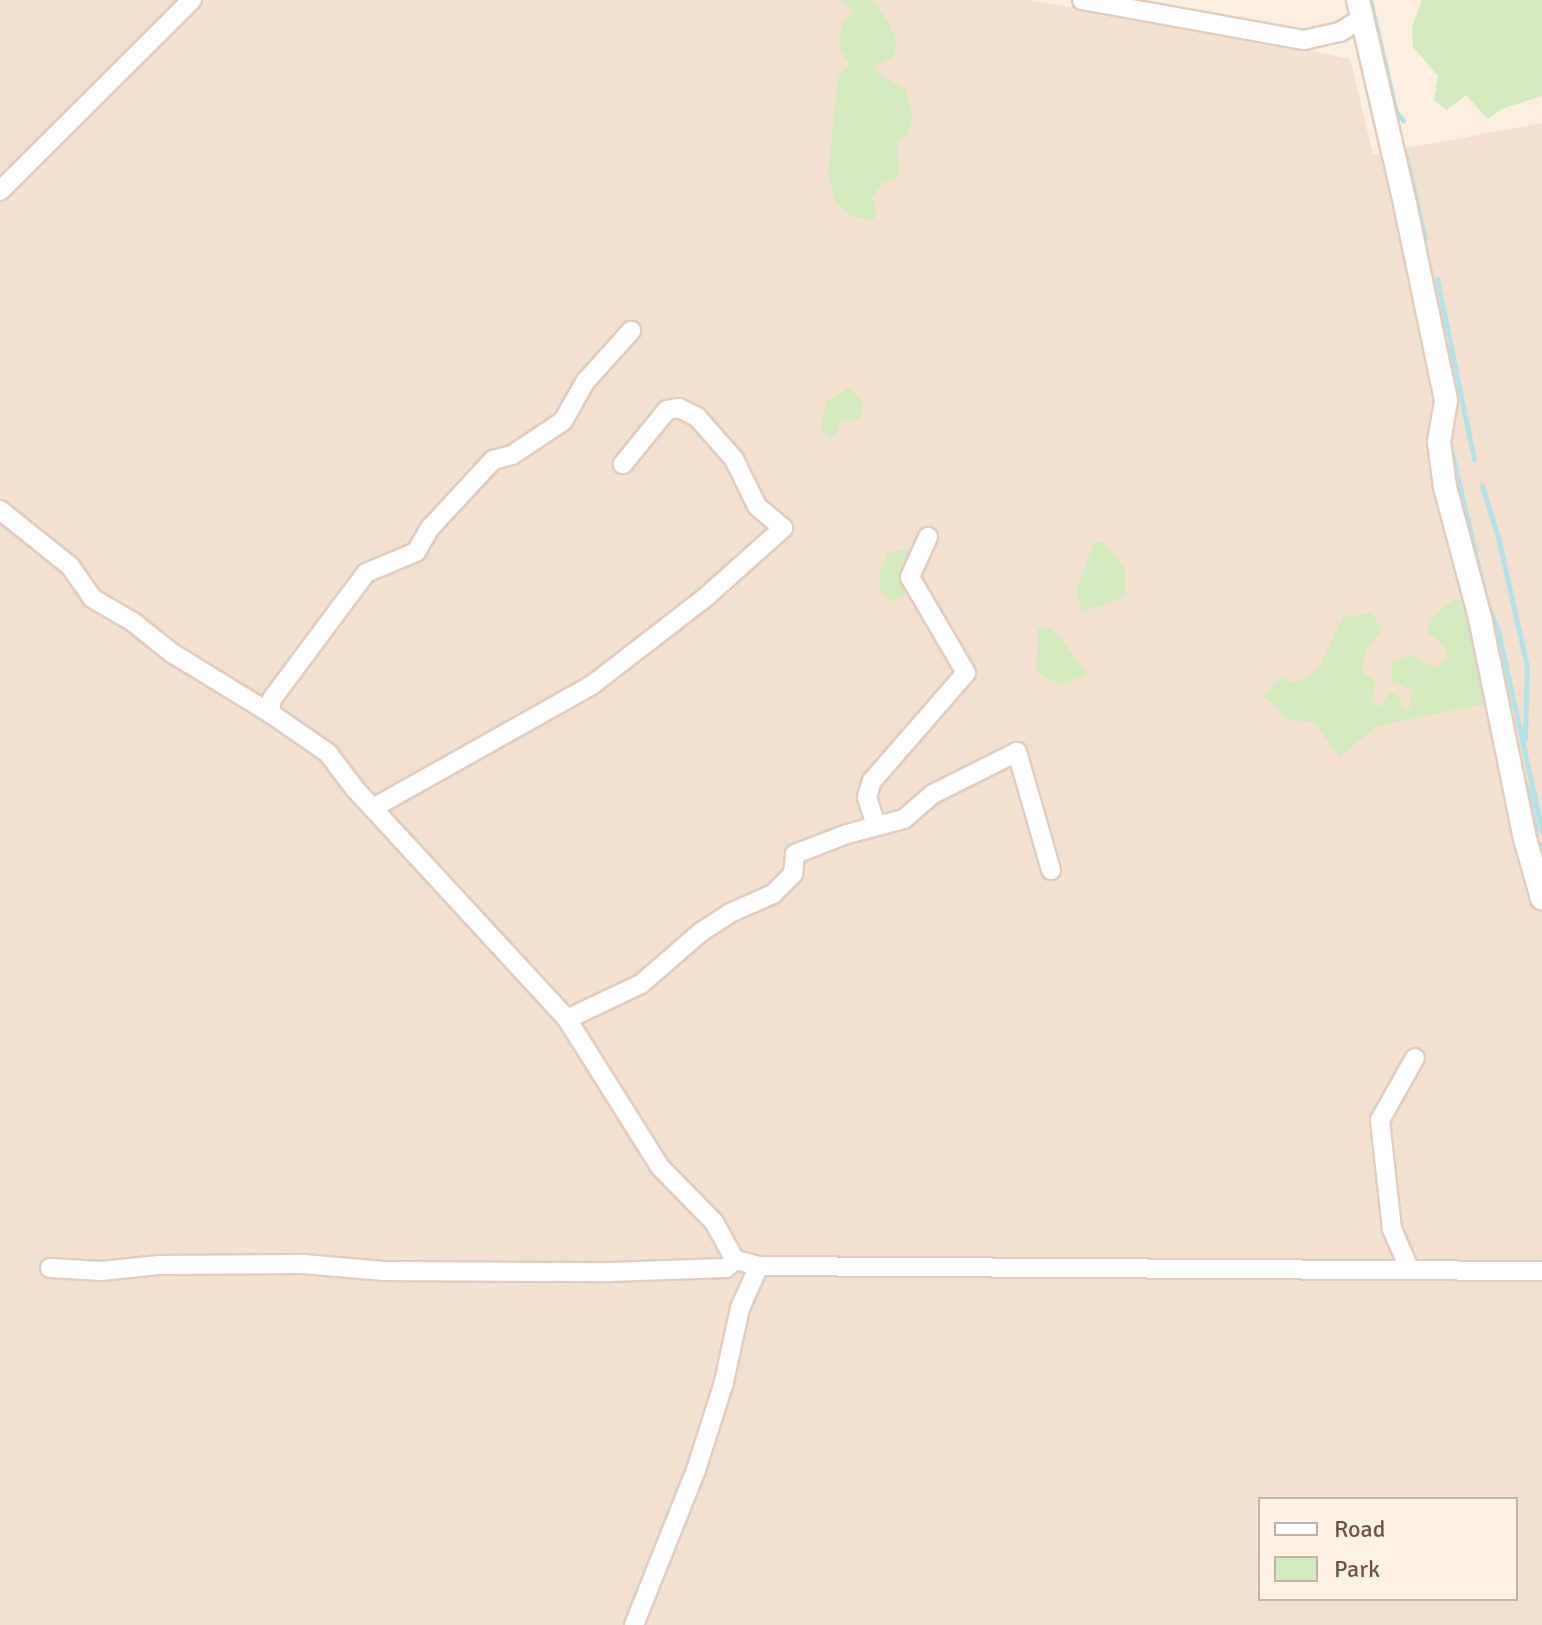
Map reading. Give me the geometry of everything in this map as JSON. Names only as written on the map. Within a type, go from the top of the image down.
[{"type":"street","points":[[0,191],[192,0]]},
{"type":"street","points":[[1082,0],[1304,40],[1331,35],[1360,9],[1446,401],[1439,442],[1445,487],[1480,618],[1524,835],[1542,898]]},
{"type":"street","points":[[270,713],[272,699],[366,573],[416,552],[430,528],[493,460],[512,455],[563,421],[585,382],[631,331]]},
{"type":"street","points":[[373,808],[592,685],[707,596],[783,528],[757,506],[734,459],[697,417],[679,408],[667,410],[623,464]]},
{"type":"street","points":[[0,510],[70,566],[92,598],[133,622],[172,653],[328,753],[373,808],[567,1019],[661,1168],[714,1222],[735,1260],[759,1266],[1542,1271]]},
{"type":"street","points":[[876,825],[867,797],[872,781],[966,673],[910,577],[928,537]]},
{"type":"street","points":[[567,1019],[641,984],[701,932],[730,913],[773,894],[793,874],[795,854],[876,825],[904,819],[933,794],[1017,752],[1051,870]]},
{"type":"street","points":[[1409,1268],[1392,1229],[1380,1120],[1415,1058]]},
{"type":"street","points":[[50,1268],[101,1271],[159,1265],[303,1264],[384,1271],[609,1272],[726,1268],[735,1260]]},
{"type":"street","points":[[634,1625],[696,1470],[724,1382],[740,1308],[759,1266]]},
{"type":"shaded area","points":[[0,0],[1028,0],[1216,31],[1350,59],[1373,154],[1542,123],[1542,1625],[0,1625]]},
{"type":"green space","points":[[840,0],[874,0],[897,42],[893,58],[874,67],[881,76],[906,89],[912,116],[907,135],[897,142],[899,177],[882,184],[872,198],[876,209],[874,221],[851,216],[836,203],[828,175],[838,78],[849,64],[840,48],[841,25],[853,11]]},
{"type":"green space","points":[[1422,0],[1542,0],[1542,96],[1502,109],[1488,119],[1466,95],[1447,110],[1434,100],[1438,76],[1413,47],[1412,27]]},
{"type":"green space","points":[[849,388],[864,404],[858,421],[840,421],[836,434],[830,439],[821,431],[826,402]]},
{"type":"green space","points":[[1094,542],[1104,542],[1125,569],[1125,597],[1082,612],[1076,592]]},
{"type":"green space","points":[[924,546],[927,558],[907,594],[890,602],[880,589],[879,573],[888,553]]},
{"type":"green space","points":[[1491,599],[1515,705],[1475,706],[1377,726],[1339,757],[1314,722],[1285,720],[1277,706],[1263,697],[1280,678],[1296,683],[1319,668],[1343,617],[1372,613],[1382,630],[1365,651],[1362,672],[1375,680],[1372,701],[1381,707],[1389,693],[1397,694],[1403,708],[1409,709],[1413,691],[1392,681],[1392,662],[1410,655],[1436,668],[1449,657],[1445,647],[1426,631],[1433,617],[1453,600]]},
{"type":"green space","points":[[1049,627],[1087,674],[1061,685],[1036,672],[1038,628]]},
{"type":"waterway","points":[[1370,0],[1396,112],[1403,120]]},
{"type":"waterway","points":[[1361,62],[1375,123]]},
{"type":"waterway","points":[[1406,156],[1425,238]]},
{"type":"waterway","points":[[1437,279],[1474,459]]},
{"type":"waterway","points":[[1451,449],[1485,595]]},
{"type":"waterway","points":[[1482,486],[1498,537],[1527,667],[1525,739]]},
{"type":"waterway","points":[[1487,605],[1498,630],[1542,832]]},
{"type":"waterway","points":[[1527,787],[1536,831]]},
{"type":"waterway","points":[[1539,844],[1542,856]]}]
